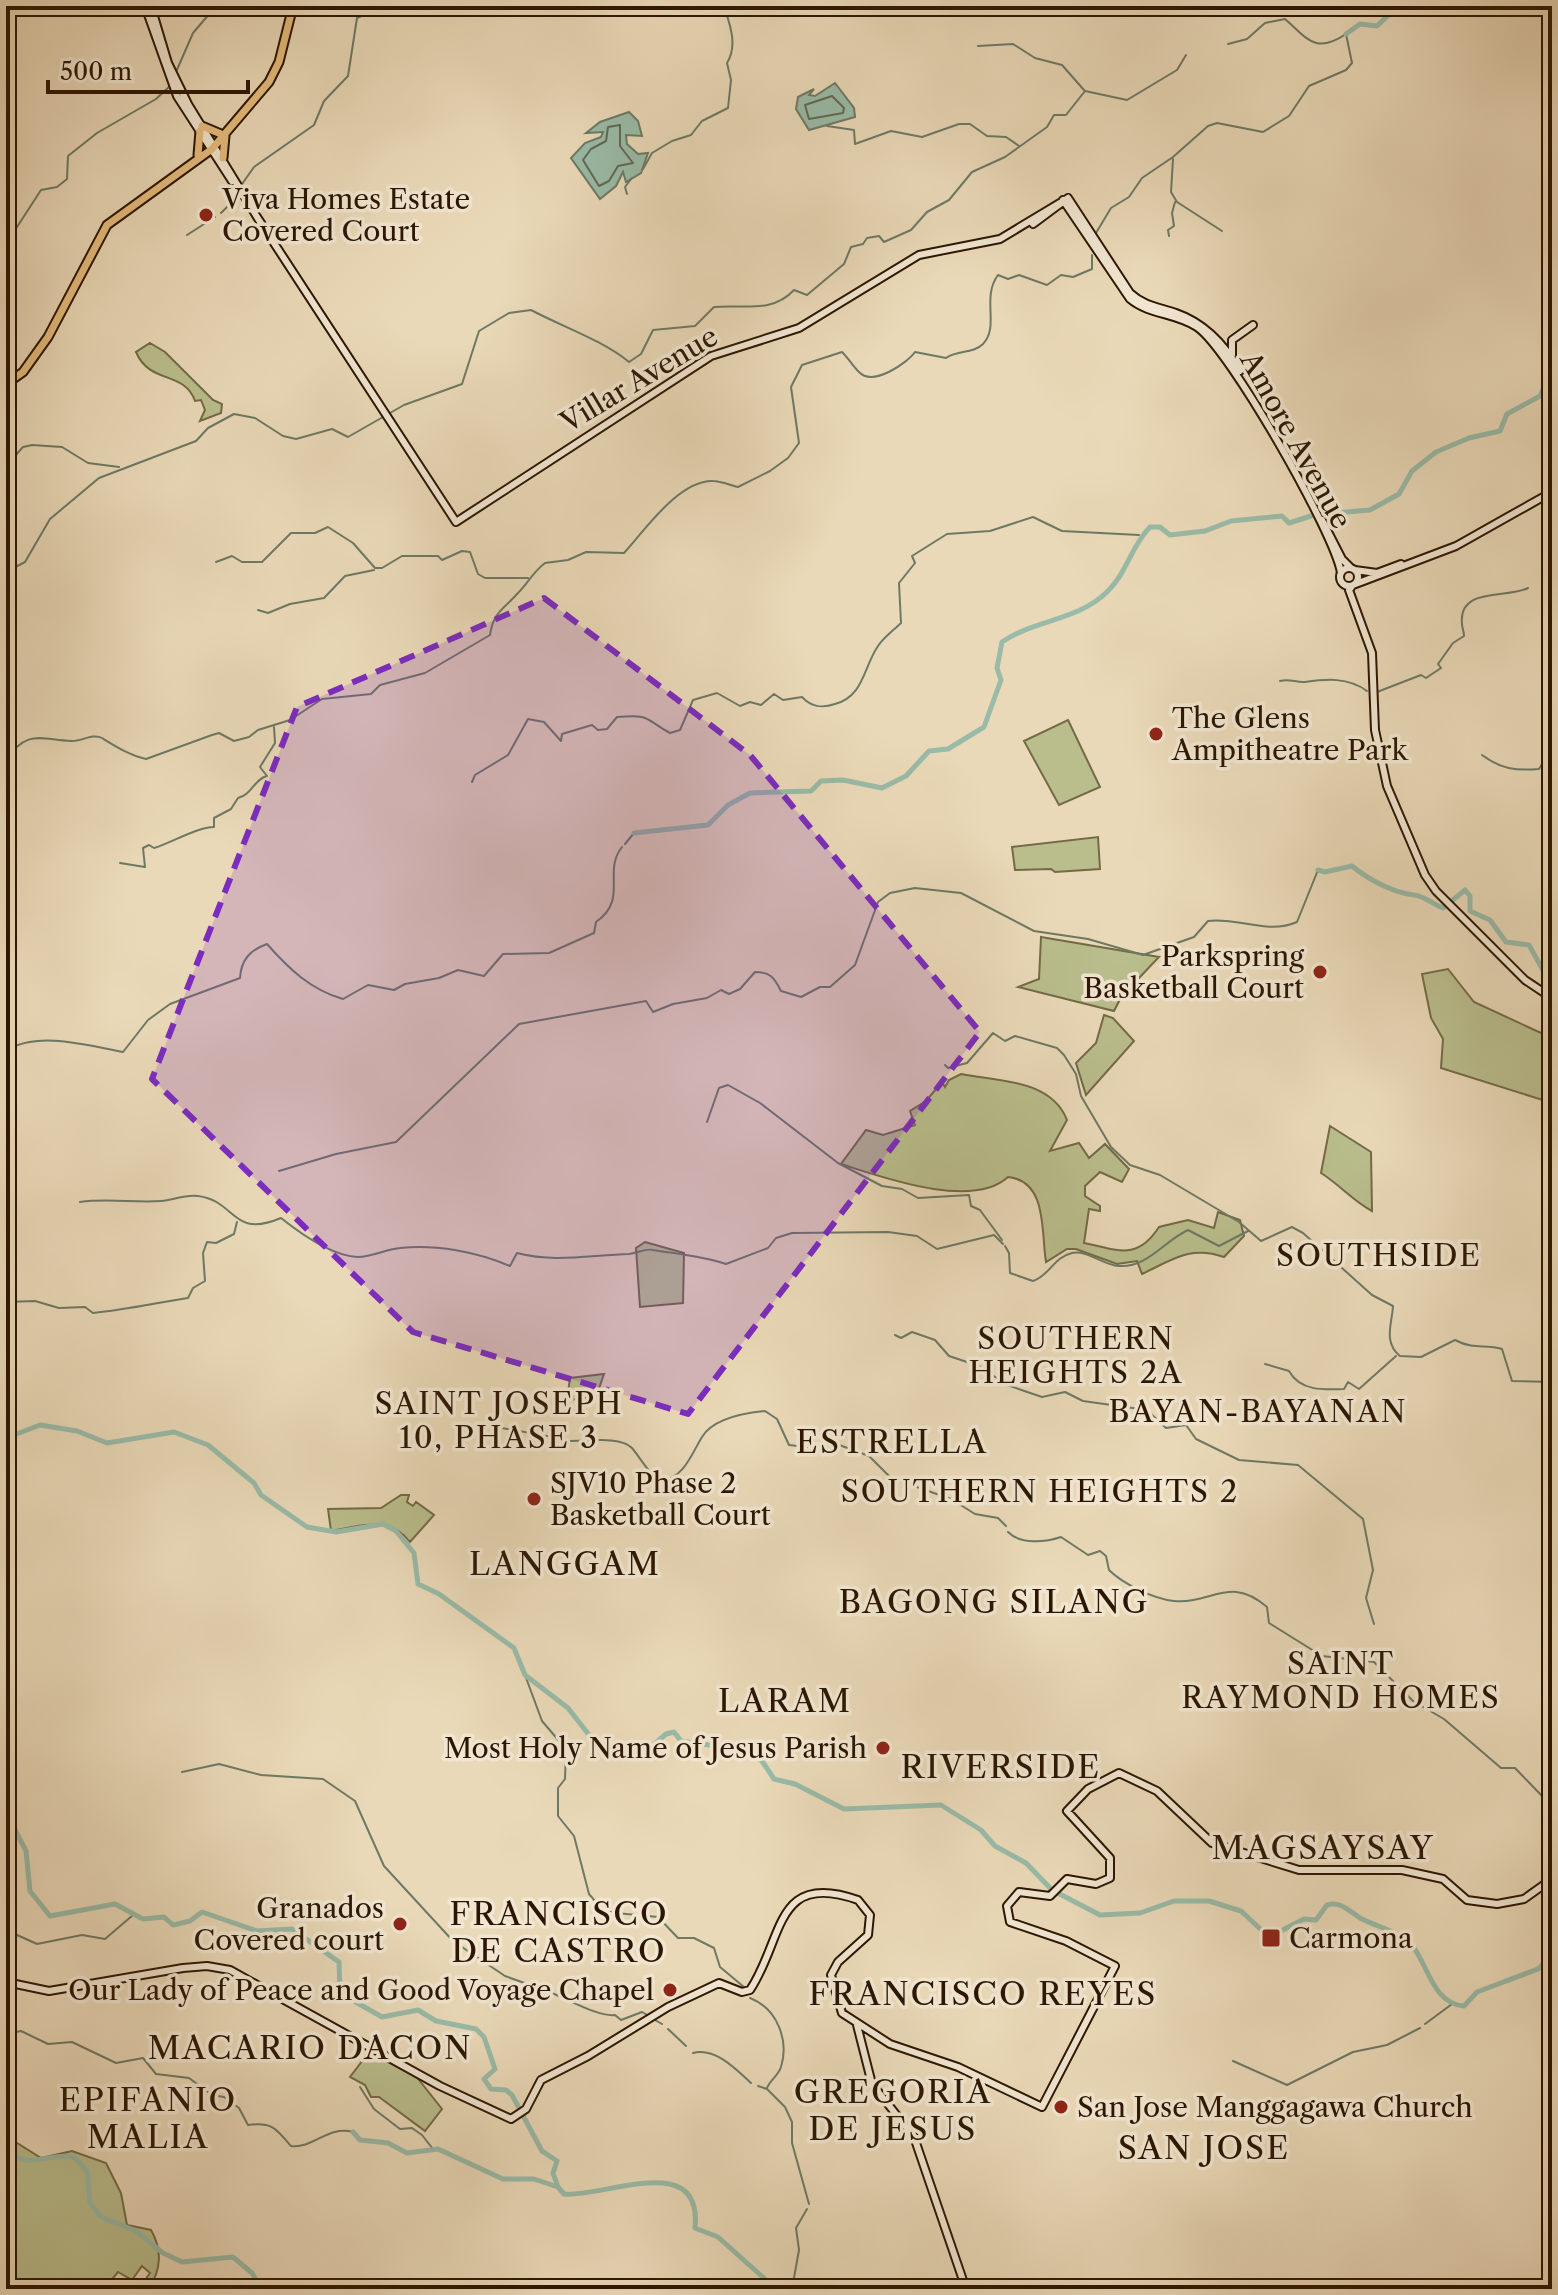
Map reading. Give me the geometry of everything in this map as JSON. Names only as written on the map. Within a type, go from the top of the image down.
[{"type":"main road","name":"Villar Avenue","points":[[148,6],[165,64],[179,94],[238,190],[456,522],[712,360],[816,324],[927,255],[1001,242],[1066,200],[1136,304],[1180,319],[1207,333]]},
{"type":"main road","points":[[6,382],[31,362],[57,321],[107,225],[212,146],[271,74],[292,6]]},
{"type":"main road","points":[[199,156],[201,129],[223,133]]},
{"type":"main road","points":[[6,382],[25,363],[49,327],[92,240],[105,222],[199,156],[221,159],[223,133]]},
{"type":"main road","points":[[1235,362],[1230,348],[1232,340],[1253,325]]},
{"type":"main road","name":"Amore Avenue","points":[[1207,333],[1235,362],[1316,510],[1370,653]]},
{"type":"main road","name":"Amore Avenue","points":[[1207,333],[1235,371],[1316,510]]},
{"type":"main road","points":[[31,362],[31,376]]},
{"type":"main road","points":[[1341,573],[1353,569],[1377,573],[1455,543],[1552,490]]},
{"type":"main road","points":[[1343,583],[1353,585],[1456,546],[1552,490]]},
{"type":"main road","name":"Amore Avenue","points":[[1321,521],[1342,559],[1353,569]]},
{"type":"main road","points":[[1353,569],[1358,578],[1349,590],[1370,653],[1376,751],[1390,798],[1425,875],[1444,899],[1503,954],[1525,980],[1552,998]]},
{"type":"main road","points":[[6,1980],[54,1988],[201,1963],[230,1968],[512,2119],[528,2107],[541,2080],[594,2053],[655,2014],[719,1983],[742,1992],[750,1990],[788,1909],[803,1895],[816,1893],[858,1900],[870,1915],[868,1935],[838,1962],[831,1975],[839,2009],[863,2032],[958,2067],[1042,2107],[1115,1966],[1066,1941],[1008,1919],[1007,1906],[1015,1894],[1023,1892],[1048,1897],[1067,1879],[1103,1883],[1113,1873],[1110,1858],[1067,1811],[1088,1789],[1112,1776],[1126,1774],[1168,1800],[1212,1843],[1236,1853],[1308,1871],[1382,1868],[1434,1876],[1467,1900],[1497,1904],[1524,1899],[1552,1879]]},
{"type":"main road","points":[[863,2032],[872,2084],[911,2131],[968,2289]]},
{"type":"highlighted area","points":[[544,598],[750,755],[980,1032],[688,1414],[413,1332],[152,1079],[297,707]]},
{"type":"shaded area","points":[[150,343],[165,352],[213,400],[222,404],[221,413],[200,421],[205,410],[201,400],[195,401],[183,385],[158,374],[142,362],[136,352]]},
{"type":"shaded area","points":[[1068,720],[1100,787],[1059,805],[1024,741]]},
{"type":"shaded area","points":[[1098,837],[1100,869],[1055,872],[1051,869],[1015,870],[1012,847]]},
{"type":"shaded area","points":[[1041,937],[1159,957],[1139,978],[1132,976],[1114,1011],[1018,987],[1039,979]]},
{"type":"shaded area","points":[[1448,969],[1474,1002],[1552,1038],[1552,1103],[1441,1068],[1443,1039],[1431,1018],[1422,974]]},
{"type":"shaded area","points":[[1104,1015],[1113,1018],[1134,1041],[1086,1095],[1076,1063],[1096,1043]]},
{"type":"shaded area","points":[[961,1074],[1022,1084],[1049,1096],[1067,1120],[1050,1151],[1079,1143],[1089,1158],[1105,1144],[1129,1169],[1122,1182],[1100,1172],[1085,1186],[1085,1196],[1100,1206],[1100,1211],[1089,1209],[1084,1243],[1117,1250],[1135,1249],[1151,1238],[1159,1227],[1188,1220],[1214,1228],[1218,1212],[1240,1220],[1244,1236],[1224,1257],[1191,1253],[1142,1274],[1137,1261],[1117,1264],[1076,1249],[1067,1249],[1046,1262],[1040,1210],[1030,1188],[1021,1181],[1008,1177],[992,1186],[972,1191],[950,1191],[902,1183],[841,1164],[866,1130],[883,1135],[915,1125],[910,1111],[926,1101],[942,1082],[945,1087],[949,1080]]},
{"type":"shaded area","points":[[1330,1126],[1371,1152],[1372,1211],[1321,1173]]},
{"type":"shaded area","points":[[645,1242],[684,1253],[683,1303],[640,1307],[636,1248]]},
{"type":"shaded area","points":[[604,1374],[596,1397],[567,1400],[570,1378]]},
{"type":"shaded area","points":[[401,1495],[409,1495],[407,1502],[413,1506],[416,1502],[434,1515],[410,1542],[393,1528],[384,1525],[331,1531],[328,1509],[381,1508]]},
{"type":"shaded area","points":[[369,2052],[415,2075],[442,2109],[425,2131],[379,2097],[371,2097],[365,2085],[350,2077]]},
{"type":"shaded area","points":[[6,2136],[41,2158],[72,2151],[106,2163],[121,2193],[127,2225],[151,2230],[157,2245],[158,2267],[148,2289],[140,2287],[150,2273],[142,2266],[132,2280],[118,2272],[104,2289],[6,2289]]},
{"type":"water","points":[[835,83],[854,108],[855,117],[809,130],[796,109],[798,97],[814,89],[809,95],[815,96]]},
{"type":"water","points":[[629,112],[638,121],[642,136],[626,135],[627,144],[638,154],[648,153],[641,173],[626,182],[623,172],[616,186],[600,199],[571,158],[585,143],[601,137],[603,132],[586,133],[600,122]]},
{"type":"waterway","points":[[176,72],[193,33],[216,6]]},
{"type":"waterway","points":[[235,194],[254,167],[314,125],[324,101],[348,76],[357,18],[384,6]]},
{"type":"waterway","points":[[643,169],[652,153],[672,141],[691,135],[702,121],[728,108],[731,80],[727,63],[732,42],[724,6]]},
{"type":"waterway","points":[[1346,34],[1360,24],[1377,26],[1398,6]]},
{"type":"waterway","points":[[1096,233],[1111,208],[1129,197],[1142,178],[1173,157],[1208,126],[1217,123],[1263,132],[1289,116],[1309,86],[1346,70],[1352,63],[1346,34],[1326,43],[1312,42],[1285,19],[1265,23],[1247,39],[1228,44]]},
{"type":"waterway","points":[[978,46],[1013,44],[1035,58],[1062,65],[1084,90]]},
{"type":"waterway","points":[[6,572],[25,562],[50,519],[99,478],[196,441],[208,428],[234,414],[255,418],[283,436],[296,439],[332,429],[348,437],[404,405],[462,384],[479,331],[509,313],[531,310],[595,340],[629,362],[641,354],[653,330],[695,326],[714,307],[766,305],[794,290],[807,295],[844,264],[851,247],[863,244],[867,238],[879,236],[884,242],[911,230],[927,212],[949,200],[972,172],[1005,157],[1047,127],[1054,115],[1066,115],[1085,91],[1127,100],[1177,70],[1186,55]]},
{"type":"waterway","points":[[6,244],[41,190],[57,187],[67,179],[68,156],[97,133],[156,99],[171,85]]},
{"type":"waterway","points":[[827,126],[854,130],[855,144],[891,131],[922,137],[959,124],[970,124],[987,136],[1006,137],[1019,146]]},
{"type":"waterway","points":[[1173,159],[1171,192],[1177,202],[1222,231]]},
{"type":"waterway","points":[[627,194],[625,187],[632,178]]},
{"type":"waterway","points":[[221,213],[233,201]]},
{"type":"waterway","points":[[1169,236],[1168,230],[1174,226],[1172,213],[1175,202]]},
{"type":"waterway","points":[[187,235],[215,217]]},
{"type":"waterway","points":[[6,761],[21,744],[35,738],[75,741],[98,737],[146,759],[219,733],[234,741],[290,720],[322,699],[371,694],[380,685],[425,673],[490,635],[500,611],[545,563],[568,560],[586,552],[624,553],[664,508],[688,489],[713,481],[738,487],[788,458],[799,443],[791,387],[802,365],[842,352],[859,372],[873,377],[889,372],[915,352],[946,358],[975,349],[988,337],[991,293],[998,275],[1008,279],[1019,275],[1047,285],[1061,275],[1073,277],[1092,269],[1092,255]]},
{"type":"waterway","points":[[1323,514],[1370,510],[1399,494],[1412,471],[1436,452],[1469,438],[1500,431],[1507,414],[1540,396],[1552,369]]},
{"type":"waterway","points":[[6,466],[23,447],[32,445],[62,447],[88,463],[119,467]]},
{"type":"waterway","points":[[634,833],[708,825],[728,805],[750,793],[811,791],[821,781],[843,780],[882,788],[906,776],[929,751],[948,749],[984,727],[1001,680],[997,668],[1002,642],[1095,602],[1114,585],[1150,527],[1160,527],[1170,535],[1205,531],[1231,521],[1282,516],[1289,523],[1314,515]]},
{"type":"waterway","points":[[472,782],[475,775],[508,755],[528,719],[544,722],[561,741],[562,734],[592,725],[598,730],[607,729],[617,717],[642,717],[670,733],[680,730],[693,700],[717,693],[740,706],[750,702],[761,705],[774,694],[783,700],[802,697],[818,706],[845,700],[862,680],[878,646],[901,623],[899,583],[915,563],[912,556],[947,534],[990,531],[1033,517],[1062,531],[1139,535]]},
{"type":"waterway","points":[[216,562],[232,556],[242,562],[262,562],[291,533],[315,533],[328,527],[353,543],[375,568],[382,568],[402,556],[438,556],[442,560],[462,551],[470,552],[478,574],[485,578],[528,578]]},
{"type":"waterway","points":[[258,610],[268,613],[290,604],[324,598],[345,576],[374,570]]},
{"type":"waterway","points":[[1377,692],[1421,675],[1426,678],[1441,668],[1438,664],[1453,643],[1464,636],[1463,612],[1468,604],[1486,596],[1528,588]]},
{"type":"waterway","points":[[1280,681],[1337,680],[1367,691]]},
{"type":"waterway","points":[[120,863],[145,867],[143,848],[149,845],[154,848],[214,827],[214,818],[231,809],[238,798],[267,776],[260,767],[275,743],[274,727]]},
{"type":"waterway","points":[[1482,755],[1509,768],[1539,769],[1552,748]]},
{"type":"waterway","points":[[625,844],[634,833]]},
{"type":"waterway","points":[[6,1051],[33,1041],[64,1041],[123,1052],[148,1020],[170,1004],[240,978],[248,956],[267,944],[301,978],[343,999],[368,985],[394,990],[405,984],[439,978],[458,970],[484,976],[503,954],[549,953],[594,933],[596,922],[611,904],[614,866],[622,847]]},
{"type":"waterway","points":[[1318,870],[1325,872],[1352,866],[1382,885],[1421,897],[1443,908],[1465,890],[1470,896],[1470,911],[1490,920],[1506,942],[1529,945],[1544,972],[1552,977]]},
{"type":"waterway","points":[[279,1171],[336,1154],[396,1142],[519,1024],[646,1001],[653,1012],[673,1004],[707,998],[721,990],[729,994],[740,989],[755,972],[771,976],[781,991],[801,997],[820,987],[830,987],[855,965],[878,902],[890,893],[915,888],[961,893],[1034,931],[1088,939],[1143,955],[1194,937],[1208,921],[1275,927],[1297,922],[1318,870]]},
{"type":"waterway","points":[[945,1065],[948,1068],[967,1063],[993,1033],[1005,1041],[1015,1036],[1057,1048],[1076,1074],[1081,1096],[1111,1147],[1130,1165],[1160,1175],[1239,1222],[1261,1241],[1292,1227],[1303,1233],[1372,1295],[1393,1306],[1390,1339],[1400,1356],[1421,1357],[1455,1340],[1502,1349],[1512,1381],[1552,1382]]},
{"type":"waterway","points":[[707,1122],[719,1088],[728,1085],[760,1103],[838,1163],[882,1186],[902,1189],[918,1198],[969,1195],[971,1206],[980,1210],[1002,1240]]},
{"type":"waterway","points":[[80,1202],[161,1201],[198,1196],[220,1204],[243,1222],[265,1223],[281,1218],[317,1243],[348,1256],[363,1257],[395,1249],[428,1247],[470,1253],[510,1266],[517,1253],[545,1258],[573,1258],[651,1250],[726,1264],[768,1248],[776,1238],[792,1233],[888,1232],[917,1236],[937,1249],[994,1235],[1003,1244]]},
{"type":"waterway","points":[[6,1302],[35,1301],[59,1308],[85,1307],[93,1313],[188,1298],[193,1288],[205,1281],[203,1253],[207,1242],[216,1243],[234,1234],[237,1222]]},
{"type":"waterway","points":[[1005,1246],[1009,1253],[1010,1273],[1033,1281],[1072,1253],[1084,1254],[1113,1265],[1129,1265],[1147,1258],[1188,1230],[1219,1246],[1248,1231]]},
{"type":"waterway","points":[[895,1335],[901,1338],[912,1332],[935,1340],[949,1356],[979,1366],[1007,1385],[1042,1397],[1065,1392],[1083,1401],[1147,1410],[1166,1428],[1186,1425],[1196,1439],[1239,1460],[1298,1465],[1363,1519],[1373,1570],[1366,1598],[1374,1624]]},
{"type":"waterway","points":[[1265,1364],[1289,1371],[1299,1382],[1313,1388],[1344,1389],[1348,1382],[1359,1389],[1396,1356]]},
{"type":"waterway","points":[[564,1441],[610,1440],[626,1444],[661,1482],[682,1470],[702,1437],[721,1421],[765,1411],[777,1419],[789,1445],[806,1447],[834,1443],[869,1456],[891,1478],[951,1499],[975,1514],[998,1518],[1006,1526]]},
{"type":"waterway","points":[[6,1438],[40,1425],[77,1431],[107,1443],[174,1432],[208,1445],[254,1483],[261,1495],[307,1527],[336,1532],[383,1524],[396,1531],[414,1553],[418,1584],[439,1594],[514,1648],[525,1675],[568,1708],[600,1749],[641,1756],[666,1734],[674,1732],[681,1741],[744,1750],[762,1761],[774,1779],[795,1784],[844,1809],[941,1805],[981,1830],[995,1846],[1026,1863],[1052,1890],[1100,1915],[1140,1913],[1174,1901],[1209,1901],[1241,1911],[1269,1937],[1304,1919],[1316,1920],[1327,1905],[1337,1904],[1408,1942],[1439,1992],[1454,2004],[1464,2006],[1477,1992],[1538,1969],[1545,1963],[1552,1940]]},
{"type":"waterway","points":[[502,1428],[558,1438]]},
{"type":"waterway","points":[[1008,1532],[1027,1541],[1061,1537],[1088,1555],[1100,1551],[1106,1556],[1109,1570],[1115,1575],[1138,1590],[1166,1600],[1188,1601],[1232,1592],[1254,1598],[1267,1607],[1269,1623],[1322,1656],[1374,1662],[1413,1701],[1444,1719],[1501,1768],[1515,1768],[1543,1797],[1552,1800]]},
{"type":"waterway","points":[[525,1675],[542,1721],[566,1749],[565,1779],[558,1788],[558,1816],[574,1836],[589,1894],[600,1907],[616,1913],[658,1917],[678,1938],[694,1938],[714,1948],[720,1967],[744,1987]]},
{"type":"waterway","points":[[182,1772],[219,1764],[261,1775],[323,1779],[355,1801],[384,1866],[453,1941],[505,1976],[544,1990]]},
{"type":"waterway","points":[[6,1812],[26,1851],[30,1891],[50,1916],[115,1904],[143,1919],[164,1917],[173,1925],[190,1921],[202,1912],[257,1931],[292,1929],[339,1962],[340,1993],[382,2017],[418,2010],[436,2021],[476,2029],[484,2037],[495,2069],[484,2079],[491,2089],[506,2090],[512,2095],[542,2151],[557,2161],[553,2173],[558,2187]]},
{"type":"waterway","points":[[6,1930],[37,1944],[82,1935],[105,1939],[133,1915]]},
{"type":"waterway","points":[[549,1992],[591,2010],[615,2015],[621,2020],[642,2012],[649,2016]]},
{"type":"waterway","points":[[750,1998],[768,2010],[782,2037],[781,2067],[767,2088]]},
{"type":"waterway","points":[[1425,2024],[1452,2004]]},
{"type":"waterway","points":[[655,2020],[662,2024]]},
{"type":"waterway","points":[[1233,2061],[1287,2085],[1353,2052],[1387,2045],[1420,2028]]},
{"type":"waterway","points":[[668,2029],[686,2046]]},
{"type":"waterway","points":[[6,2034],[21,2031],[48,2044],[72,2042],[116,2063],[143,2058],[156,2074],[189,2078],[212,2095],[224,2097],[239,2108],[248,2125],[272,2127],[291,2146],[306,2144],[336,2132],[353,2132]]},
{"type":"waterway","points":[[693,2053],[717,2056],[751,2083]]},
{"type":"waterway","points":[[758,2086],[767,2089],[785,2107],[792,2122],[792,2143],[809,2204]]},
{"type":"waterway","points":[[360,2087],[374,2109],[400,2129],[412,2128],[433,2149]]},
{"type":"waterway","points":[[353,2132],[360,2140],[388,2143],[407,2153],[438,2149],[503,2179],[534,2179],[558,2187],[564,2194],[648,2183],[668,2184],[684,2190],[693,2204],[695,2228],[718,2237],[776,2289]]},
{"type":"waterway","points":[[6,2149],[14,2156],[30,2160],[74,2157],[87,2171],[90,2203],[101,2217],[136,2231],[163,2253],[182,2262],[233,2257],[252,2273],[262,2289]]},
{"type":"waterway","points":[[792,2289],[799,2250],[796,2228],[807,2209]]},
{"type":"place","name":"Viva Homes Estate Covered Court","points":[[206,215]]},
{"type":"place","name":"The Glens Ampitheatre Park","points":[[1156,734]]},
{"type":"place","name":"Parkspring Basketball Court","points":[[1320,972]]},
{"type":"place","name":"SJV10 Phase 2 Basketball Court","points":[[534,1499]]},
{"type":"place","name":"Most Holy Name of Jesus Parish","points":[[883,1748]]},
{"type":"place","name":"Granados Covered court","points":[[400,1924]]},
{"type":"place","name":"Carmona","points":[[1271,1938]]},
{"type":"place","name":"Our Lady of Peace and Good Voyage Chapel","points":[[670,1990]]},
{"type":"place","name":"San Jose Manggagawa Church","points":[[1061,2107]]},
{"type":"district","name":"SOUTHSIDE","points":[[1379,1255]]},
{"type":"district","name":"SOUTHERN HEIGHTS 2A","points":[[1076,1355]]},
{"type":"district","name":"BAYAN-BAYANAN","points":[[1258,1411]]},
{"type":"district","name":"SAINT JOSEPH 10, PHASE 3","points":[[499,1420]]},
{"type":"district","name":"ESTRELLA","points":[[892,1441]]},
{"type":"district","name":"SOUTHERN HEIGHTS 2","points":[[1040,1491]]},
{"type":"district","name":"LANGGAM","points":[[565,1563]]},
{"type":"district","name":"BAGONG SILANG","points":[[994,1601]]},
{"type":"district","name":"SAINT RAYMOND HOMES","points":[[1341,1680]]},
{"type":"district","name":"LARAM","points":[[785,1700]]},
{"type":"district","name":"RIVERSIDE","points":[[1001,1766]]},
{"type":"district","name":"MAGSAYSAY","points":[[1323,1847]]},
{"type":"district","name":"FRANCISCO DE CASTRO","points":[[559,1932]]},
{"type":"district","name":"FRANCISCO REYES","points":[[983,1993]]},
{"type":"district","name":"MACARIO DACON","points":[[310,2047]]},
{"type":"district","name":"GREGORIA DE JESUS","points":[[893,2110]]},
{"type":"district","name":"EPIFANIO MALIA","points":[[148,2118]]},
{"type":"district","name":"SAN JOSE","points":[[1204,2147]]}]
